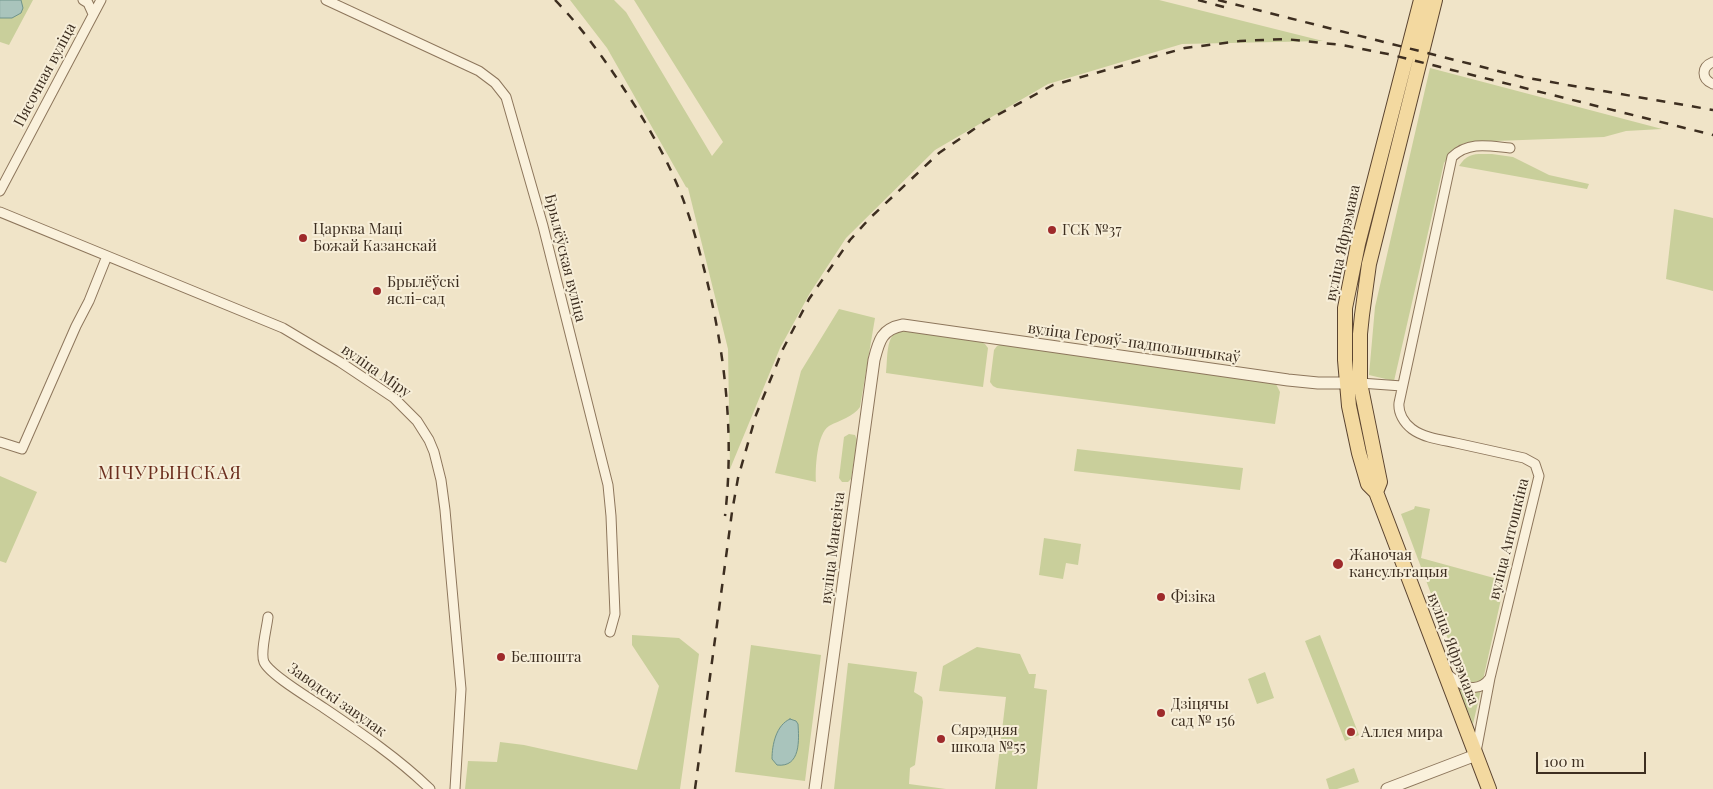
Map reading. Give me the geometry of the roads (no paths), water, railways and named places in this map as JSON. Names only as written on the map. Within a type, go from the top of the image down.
[{"type":"main road","name":"вуліца Яфрэмава","points":[[1427,2],[1368,203],[1348,287],[1344,335],[1354,383],[1349,406],[1368,484],[1376,492],[1489,789]]},
{"type":"street","points":[[83,0],[88,3],[93,14]]},
{"type":"street","name":"Пясочная вуліца","points":[[0,191],[101,0]]},
{"type":"street","name":"Брылёўская вуліца","points":[[326,0],[479,70],[496,83],[506,97],[545,235],[608,485],[615,614],[610,632]]},
{"type":"street","points":[[1712,61],[1706,65],[1704,76],[1706,80],[1713,84]]},
{"type":"street","name":"вуліца Антошкіна","points":[[1476,755],[1490,678],[1536,495],[1539,476],[1538,468],[1530,460],[1524,458],[1428,437],[1413,430],[1406,424],[1398,410],[1452,158],[1463,149],[1472,146],[1510,148]]},
{"type":"street","name":"вуліца Міру","points":[[0,212],[283,328],[340,362],[394,398],[409,411],[425,433],[434,452],[441,480],[461,689],[456,789]]},
{"type":"street","points":[[0,442],[22,449],[107,256]]},
{"type":"street","name":"вуліца Герояў-падпольшчыкаў","points":[[903,325],[1288,380],[1318,383],[1354,383]]},
{"type":"street","name":"вуліца Маневіча","points":[[815,789],[874,360],[881,337],[893,326],[903,325]]},
{"type":"street","points":[[1354,383],[1402,386]]},
{"type":"street","name":"Заводскі завулак","points":[[268,617],[263,656],[265,664],[382,749],[430,789]]},
{"type":"street","points":[[1443,670],[1458,682],[1470,688],[1482,686],[1490,678]]},
{"type":"street","points":[[1387,789],[1476,755]]},
{"type":"water","points":[[0,0],[21,0],[23,8],[21,13],[12,18],[0,18]]},
{"type":"water","points":[[790,719],[798,724],[797,751],[791,762],[785,765],[777,765],[772,759],[774,742],[781,726]]},
{"type":"railway","points":[[555,0],[599,52],[637,109],[667,163],[691,221],[710,292],[726,387],[729,452],[725,516]]},
{"type":"railway","points":[[1198,0],[1224,7]]},
{"type":"railway","points":[[1218,0],[1522,77],[1713,110]]},
{"type":"railway","points":[[695,789],[738,478],[756,415],[783,349],[809,299],[850,240],[870,218],[939,153],[986,121],[1053,85],[1185,48],[1240,41],[1285,39],[1342,45],[1388,54],[1713,135]]},
{"type":"place","name":"ГСК №37","points":[[1052,230]]},
{"type":"place","name":"Царква Маці Божай Казанскай","points":[[303,238]]},
{"type":"place","name":"Брылёўскі яслі-сад","points":[[377,291]]},
{"type":"place","name":"Жаночая кансультацыя","points":[[1338,564]]},
{"type":"place","name":"Фізіка","points":[[1161,597]]},
{"type":"place","name":"Белпошта","points":[[501,657]]},
{"type":"place","name":"Дзіцячы сад № 156","points":[[1161,713]]},
{"type":"place","name":"Аллея мира","points":[[1351,732]]},
{"type":"place","name":"Сярэдняя школа №55","points":[[941,739]]},
{"type":"district","name":"МІЧУРЫНСКАЯ","points":[[170,473]]}]
